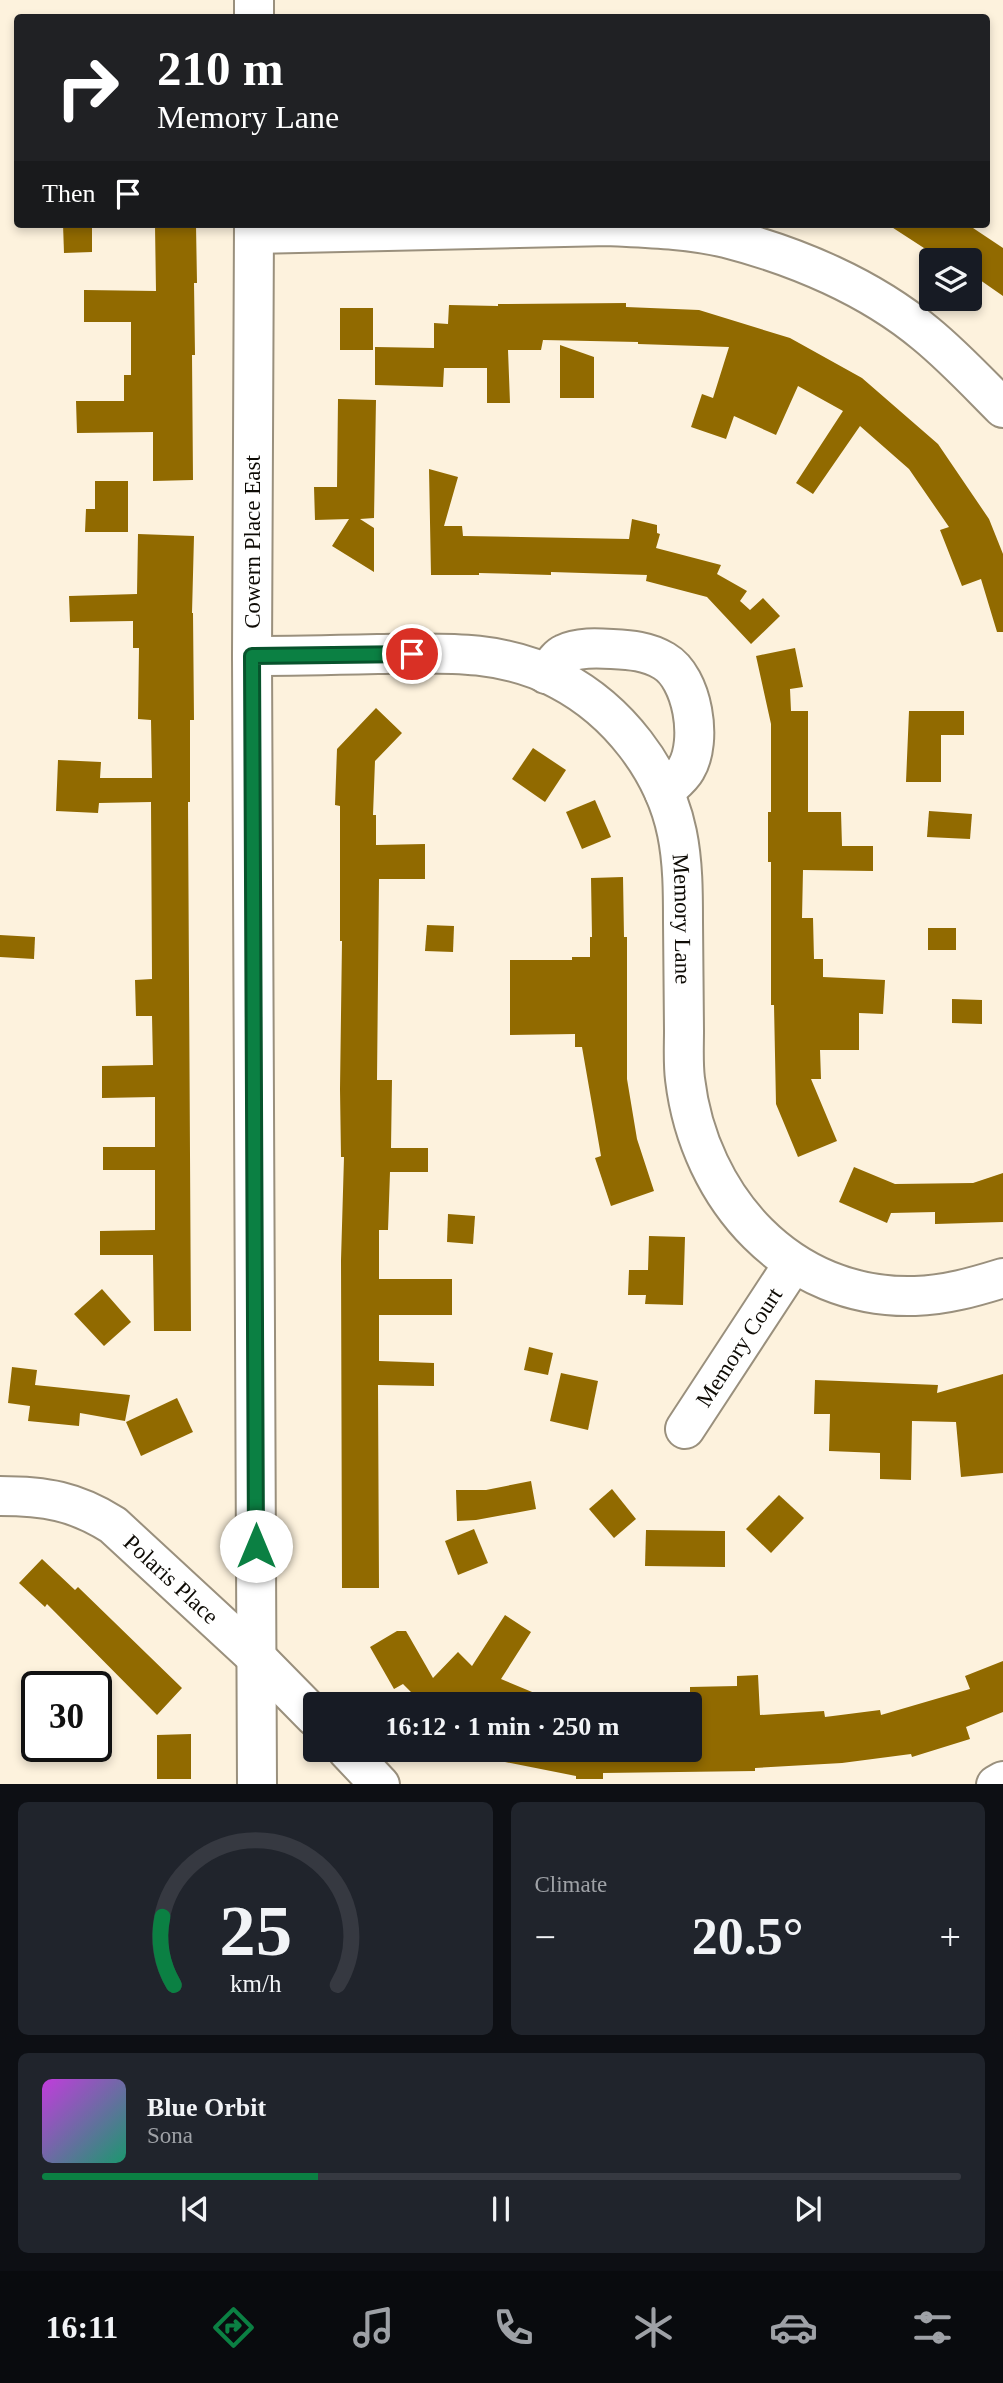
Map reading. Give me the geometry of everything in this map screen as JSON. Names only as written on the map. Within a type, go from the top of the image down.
[{"type":"street","points":[[254,229],[372,228]]},
{"type":"street","points":[[644,228],[724,237],[828,273],[883,304],[926,333],[1003,408]]},
{"type":"street","name":"Cowern Place East","points":[[254,229],[252,656],[257,1784]]},
{"type":"street","points":[[546,674],[562,654],[592,648],[640,650],[666,662],[681,678],[691,703],[695,735],[693,753],[686,770],[664,792]]},
{"type":"street","name":"Memory Lane","points":[[252,656],[439,653],[481,655],[522,664],[560,680],[594,702],[618,723],[644,756],[664,792],[677,832],[682,885],[685,1077],[692,1118],[705,1157],[725,1194],[751,1227],[773,1248],[793,1264],[831,1282],[871,1292],[913,1296],[954,1292],[1003,1278]]},
{"type":"street","name":"Memory Court","points":[[685,1429],[793,1264]]},
{"type":"street","name":"Polaris Place","points":[[0,1496],[37,1496],[67,1502],[96,1514],[113,1525],[257,1658],[303,1705]]},
{"type":"street","points":[[359,1762],[380,1784]]},
{"type":"street","points":[[996,1784],[1003,1781]]},
{"type":"building","points":[[63,228],[92,228],[92,252],[64,253]]},
{"type":"building","points":[[155,228],[196,228],[195,355],[192,355],[193,480],[153,481],[153,432],[77,433],[76,401],[124,401],[124,375],[131,375],[131,322],[84,322],[84,290],[156,291]]},
{"type":"building","points":[[893,228],[973,228],[1003,248],[1003,296],[982,281],[982,248],[924,248]]},
{"type":"building","points":[[626,303],[626,307],[699,310],[790,338],[862,378],[938,444],[989,519],[1003,554],[1003,632],[997,632],[981,579],[962,586],[940,530],[949,527],[909,469],[860,426],[813,494],[796,483],[843,411],[798,386],[776,435],[734,416],[726,439],[691,427],[702,394],[713,398],[729,347],[543,340],[541,350],[508,350],[510,403],[487,403],[487,368],[444,368],[443,387],[375,385],[375,347],[434,348],[434,323],[448,324],[449,305]]},
{"type":"building","points":[[340,308],[373,308],[373,350],[340,350]]},
{"type":"building","points":[[560,345],[594,357],[594,398],[560,398]]},
{"type":"building","points":[[338,399],[376,400],[374,518],[360,519],[374,528],[374,572],[332,546],[349,519],[315,520],[314,487],[337,487]]},
{"type":"building","points":[[429,469],[458,477],[444,526],[462,526],[463,536],[629,539],[632,519],[657,525],[657,533],[660,534],[656,548],[721,565],[717,574],[747,591],[740,601],[750,610],[763,598],[780,616],[751,644],[707,597],[646,581],[647,575],[551,572],[551,575],[431,575]]},
{"type":"building","points":[[95,481],[128,481],[128,532],[85,532],[86,509],[95,509]]},
{"type":"building","points":[[138,534],[194,536],[194,720],[190,720],[188,802],[191,1331],[154,1331],[153,1255],[100,1255],[100,1231],[155,1230],[155,1170],[103,1170],[103,1147],[155,1147],[155,1097],[102,1098],[102,1066],[153,1065],[152,1016],[136,1016],[135,980],[152,979],[151,802],[99,803],[98,813],[56,811],[58,760],[101,762],[100,778],[152,778],[151,720],[138,719],[139,648],[133,648],[133,621],[70,622],[69,596],[137,594]]},
{"type":"building","points":[[795,648],[803,687],[790,689],[791,711],[808,711],[808,812],[841,812],[842,846],[873,846],[873,871],[803,870],[802,918],[813,918],[814,959],[823,959],[823,977],[885,980],[883,1014],[859,1013],[859,1050],[820,1050],[821,1079],[811,1079],[837,1141],[798,1157],[776,1104],[774,1005],[771,1005],[771,862],[768,862],[771,724],[756,656]]},
{"type":"building","points":[[376,708],[402,733],[375,761],[373,815],[376,815],[376,845],[425,844],[425,879],[379,879],[377,1080],[392,1080],[391,1148],[428,1148],[428,1172],[390,1172],[388,1230],[379,1230],[379,1279],[452,1279],[452,1315],[379,1315],[379,1361],[434,1363],[434,1386],[378,1385],[379,1588],[342,1588],[341,1260],[344,1157],[341,1157],[342,941],[340,806],[335,805],[337,749]]},
{"type":"building","points":[[909,711],[964,711],[964,735],[941,735],[941,782],[906,782]]},
{"type":"building","points":[[533,748],[566,770],[545,802],[512,779]]},
{"type":"building","points":[[595,800],[611,837],[582,849],[566,812]]},
{"type":"building","points":[[929,811],[972,814],[970,839],[927,837]]},
{"type":"building","points":[[623,877],[624,937],[627,937],[627,1079],[637,1139],[654,1191],[611,1206],[595,1158],[601,1156],[582,1047],[575,1047],[575,1034],[510,1035],[510,960],[572,960],[572,957],[590,957],[591,878]]},
{"type":"building","points":[[427,925],[454,926],[453,952],[425,951]]},
{"type":"building","points":[[928,928],[956,928],[956,950],[928,950]]},
{"type":"building","points":[[0,935],[35,937],[34,959],[0,957]]},
{"type":"building","points":[[952,999],[982,1000],[982,1024],[952,1023]]},
{"type":"building","points":[[854,1167],[895,1184],[973,1183],[1003,1173],[1003,1222],[935,1224],[935,1212],[891,1213],[887,1223],[839,1202]]},
{"type":"building","points":[[448,1214],[475,1216],[473,1244],[447,1242]]},
{"type":"building","points":[[649,1236],[685,1237],[683,1305],[645,1304],[646,1295],[628,1295],[629,1270],[648,1270]]},
{"type":"building","points":[[102,1289],[131,1322],[104,1346],[74,1314]]},
{"type":"building","points":[[529,1347],[553,1353],[548,1375],[524,1370]]},
{"type":"building","points":[[12,1367],[37,1370],[35,1385],[130,1395],[125,1421],[80,1413],[79,1426],[28,1421],[30,1406],[8,1403]]},
{"type":"building","points":[[561,1373],[598,1381],[588,1430],[550,1421]]},
{"type":"building","points":[[1003,1374],[1003,1473],[961,1477],[956,1422],[912,1421],[911,1480],[880,1479],[880,1453],[829,1451],[830,1414],[814,1414],[815,1380],[938,1385],[937,1393]]},
{"type":"building","points":[[177,1398],[193,1432],[141,1456],[126,1422]]},
{"type":"building","points":[[531,1481],[536,1509],[457,1521],[456,1490],[486,1490]]},
{"type":"building","points":[[612,1489],[636,1519],[614,1538],[589,1509]]},
{"type":"building","points":[[779,1495],[804,1518],[771,1553],[746,1529]]},
{"type":"building","points":[[474,1529],[488,1563],[458,1575],[445,1541]]},
{"type":"building","points":[[646,1530],[725,1531],[725,1567],[645,1566]]},
{"type":"building","points":[[42,1559],[75,1590],[78,1587],[182,1688],[157,1715],[47,1604],[45,1607],[19,1583]]},
{"type":"building","points":[[505,1615],[531,1632],[501,1679],[532,1692],[411,1692],[403,1684],[394,1689],[370,1647],[397,1631],[406,1631],[433,1678],[458,1652],[472,1666]]},
{"type":"building","points":[[1003,1661],[1003,1712],[966,1727],[970,1739],[912,1757],[911,1754],[842,1763],[755,1768],[755,1771],[603,1773],[603,1779],[576,1779],[576,1776],[505,1762],[702,1762],[702,1692],[690,1692],[690,1687],[737,1686],[737,1676],[758,1675],[760,1715],[824,1711],[825,1717],[880,1710],[881,1715],[970,1689],[965,1676]]},
{"type":"building","points":[[191,1734],[191,1779],[157,1779],[157,1735]]},
{"type":"route","points":[[256,1546],[252,656],[412,654]]}]
